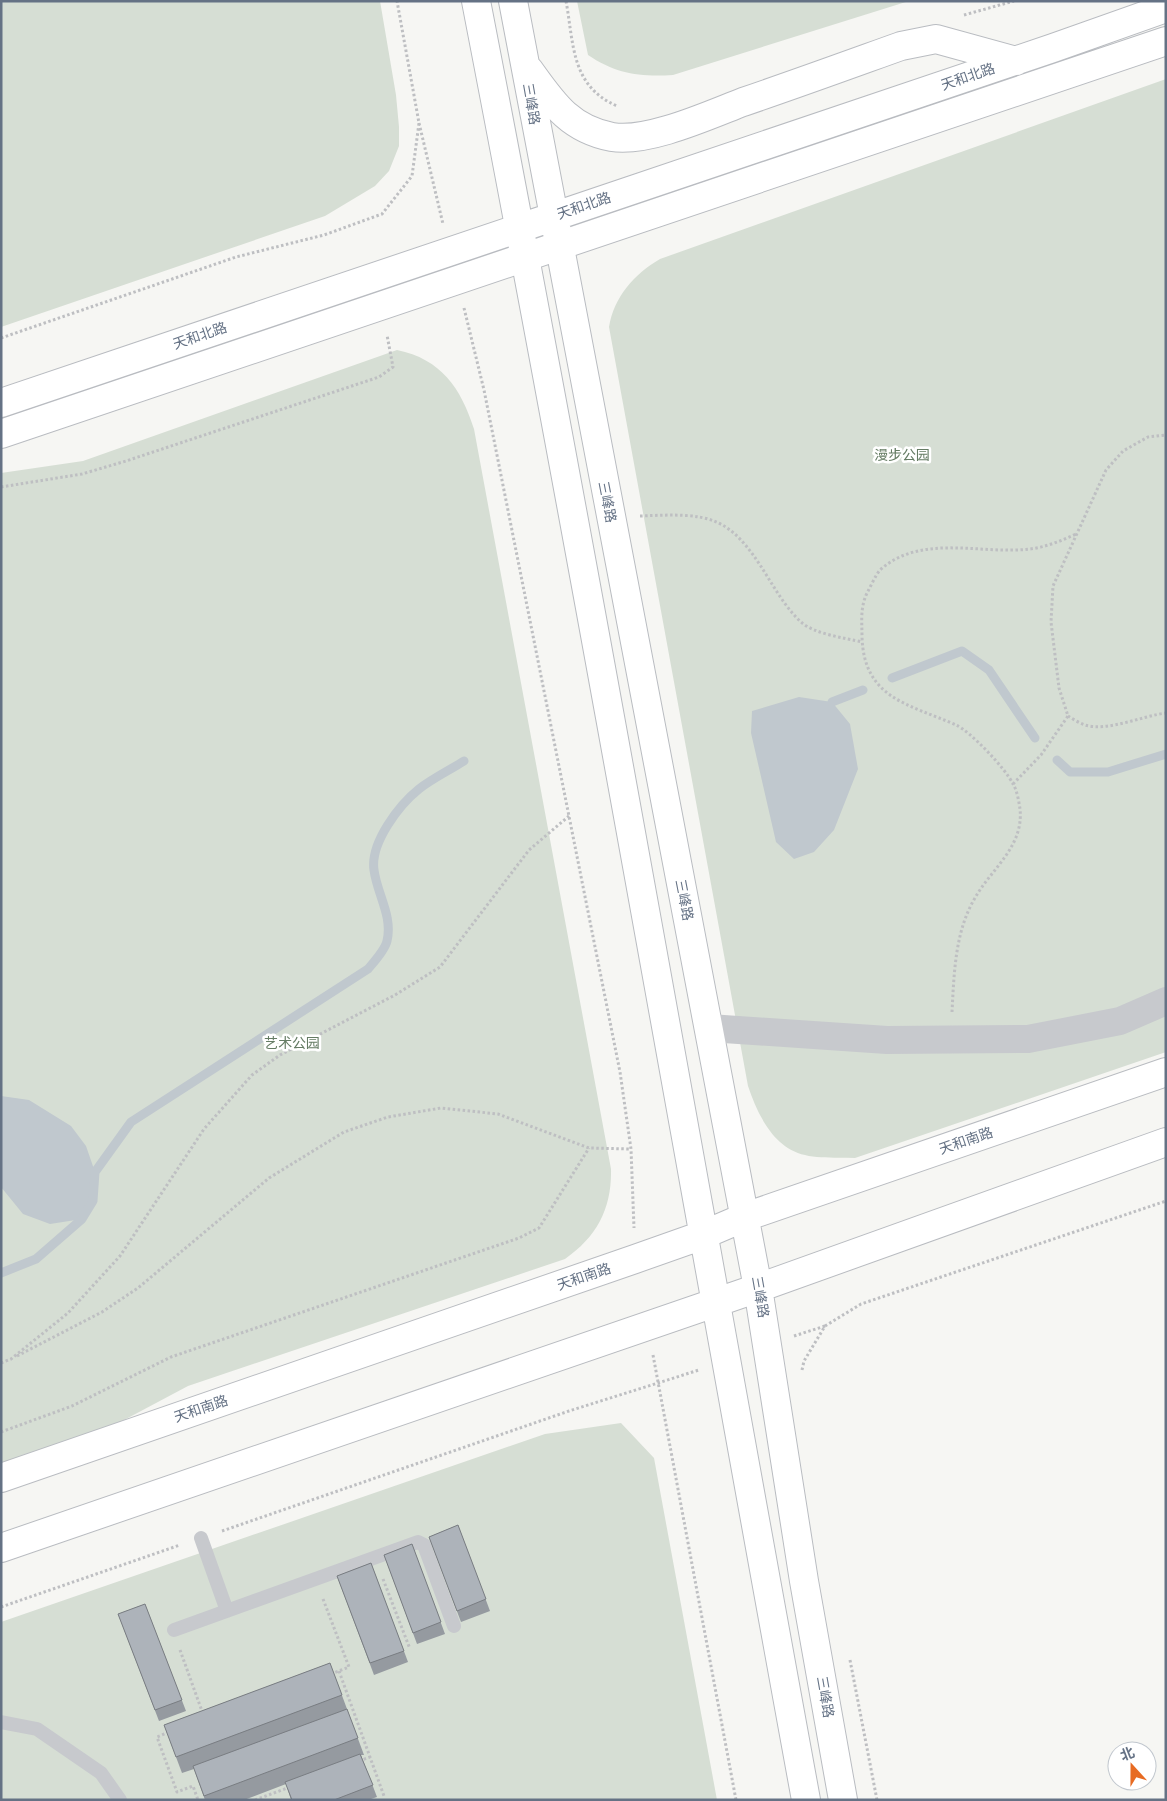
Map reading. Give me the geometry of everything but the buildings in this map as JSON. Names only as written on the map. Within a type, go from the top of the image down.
[{"type":"street","points":[[476,1],[526,258],[669,1034],[714,1302],[806,1800]]},
{"type":"street","name":"三峰路","points":[[512,1],[745,1217],[768,1346],[804,1581],[844,1800]]},
{"type":"street","name":"天和北路","points":[[1,402],[1016,61],[1166,8]]},
{"type":"street","points":[[524,63],[564,117],[585,128],[611,137],[628,138],[673,128],[901,46],[936,39],[1016,61]]},
{"type":"street","points":[[1,434],[1166,41]]},
{"type":"street","points":[[709,1028],[887,1040],[1028,1040],[1120,1021],[1166,1001]]},
{"type":"street","name":"天和南路","points":[[1,1478],[635,1259],[703,1235],[745,1217],[1166,1072]]},
{"type":"street","points":[[1,1548],[758,1288],[1166,1142]]},
{"type":"lane","points":[[201,1538],[227,1610]]},
{"type":"lane","points":[[174,1630],[418,1542],[424,1546],[454,1626]]},
{"type":"lane","points":[[1,1722],[38,1729],[101,1773],[120,1800]]},
{"type":"path","points":[[397,1],[419,123],[450,251]]},
{"type":"path","points":[[566,1],[580,75],[601,100],[618,107]]},
{"type":"path","points":[[963,15],[1014,1]]},
{"type":"path","points":[[1,338],[236,257],[324,235],[382,214],[412,176],[419,123]]},
{"type":"path","points":[[457,281],[484,390],[620,1072],[631,1149],[635,1259]]},
{"type":"path","points":[[1,487],[82,474],[379,377],[393,367],[381,306]]},
{"type":"path","points":[[1166,435],[1148,437],[1123,451],[1106,470],[1053,586],[1051,622],[1059,688],[1068,716],[1086,725],[1103,727],[1149,715],[1166,713]]},
{"type":"path","points":[[610,518],[675,514],[708,517],[732,530],[750,548],[780,597],[802,623],[827,634],[862,642]]},
{"type":"path","points":[[951,1040],[959,938],[975,898],[998,869],[1016,839],[1020,810],[1013,784],[988,752],[958,725],[903,705],[880,688],[865,661],[862,642],[861,605],[879,571],[905,554],[942,548],[1030,549],[1055,544],[1076,534]]},
{"type":"path","points":[[1013,784],[1041,755],[1068,716]]},
{"type":"path","points":[[11,1359],[68,1312],[120,1256],[204,1129],[252,1076],[280,1055],[395,995],[440,967],[529,850],[569,816]]},
{"type":"path","points":[[1,1364],[110,1308],[138,1288],[269,1178],[344,1132],[388,1116],[441,1108],[498,1114],[589,1148],[631,1149]]},
{"type":"path","points":[[1,1432],[72,1406],[171,1358],[519,1238],[539,1228],[589,1148]]},
{"type":"path","points":[[768,1346],[824,1326],[861,1304],[1166,1201]]},
{"type":"path","points":[[647,1325],[736,1800]]},
{"type":"path","points":[[800,1378],[804,1361],[824,1326]]},
{"type":"path","points":[[1,1607],[569,1410],[658,1384],[725,1361]]},
{"type":"path","points":[[375,1557],[410,1649]]},
{"type":"path","points":[[316,1579],[349,1667],[330,1674]]},
{"type":"path","points":[[174,1630],[204,1719]]},
{"type":"path","points":[[850,1658],[877,1800]]},
{"type":"path","points":[[339,1671],[384,1796]]},
{"type":"path","points":[[173,1731],[157,1736],[160,1746],[177,1792],[193,1786],[198,1800]]},
{"type":"path","points":[[352,1764],[370,1757]]},
{"type":"path","points":[[255,1800],[299,1783]]},
{"type":"green space","points":[[1,1],[380,1],[396,95],[399,127],[399,146],[389,171],[375,186],[325,216],[1,327]]},
{"type":"green space","points":[[577,1],[909,1],[673,75],[639,75],[618,70],[588,55]]},
{"type":"green space","name":"漫步公园","points":[[1166,79],[1166,1052],[855,1158],[805,1155],[784,1145],[775,1137],[756,1107],[748,1086],[609,327],[615,306],[620,296],[634,279],[660,259]]},
{"type":"green space","name":"艺术公园","points":[[397,350],[426,360],[447,377],[463,401],[474,429],[611,1169],[611,1183],[605,1209],[594,1231],[586,1241],[565,1259],[188,1386],[94,1436],[1,1468],[1,473],[83,461]]},
{"type":"green space","points":[[621,1423],[654,1458],[717,1800],[1,1800],[1,1622],[545,1434]]},
{"type":"shaded area","points":[[799,697],[832,702],[850,724],[858,769],[834,830],[814,852],[794,859],[776,842],[751,733],[752,711]]},
{"type":"shaded area","points":[[1,1096],[29,1100],[71,1126],[86,1146],[95,1172],[93,1201],[82,1219],[50,1224],[23,1214],[1,1187]]},
{"type":"waterway","points":[[892,678],[962,651],[989,670],[1035,738]]},
{"type":"waterway","points":[[832,702],[863,690]]},
{"type":"waterway","points":[[1057,760],[1070,772],[1108,772],[1166,754]]},
{"type":"waterway","points":[[1,1273],[36,1259],[82,1219],[93,1201],[95,1172],[131,1122],[368,969],[384,948],[388,932],[386,914],[374,870],[374,859],[381,837],[395,815],[411,796],[430,781],[464,761]]}]
